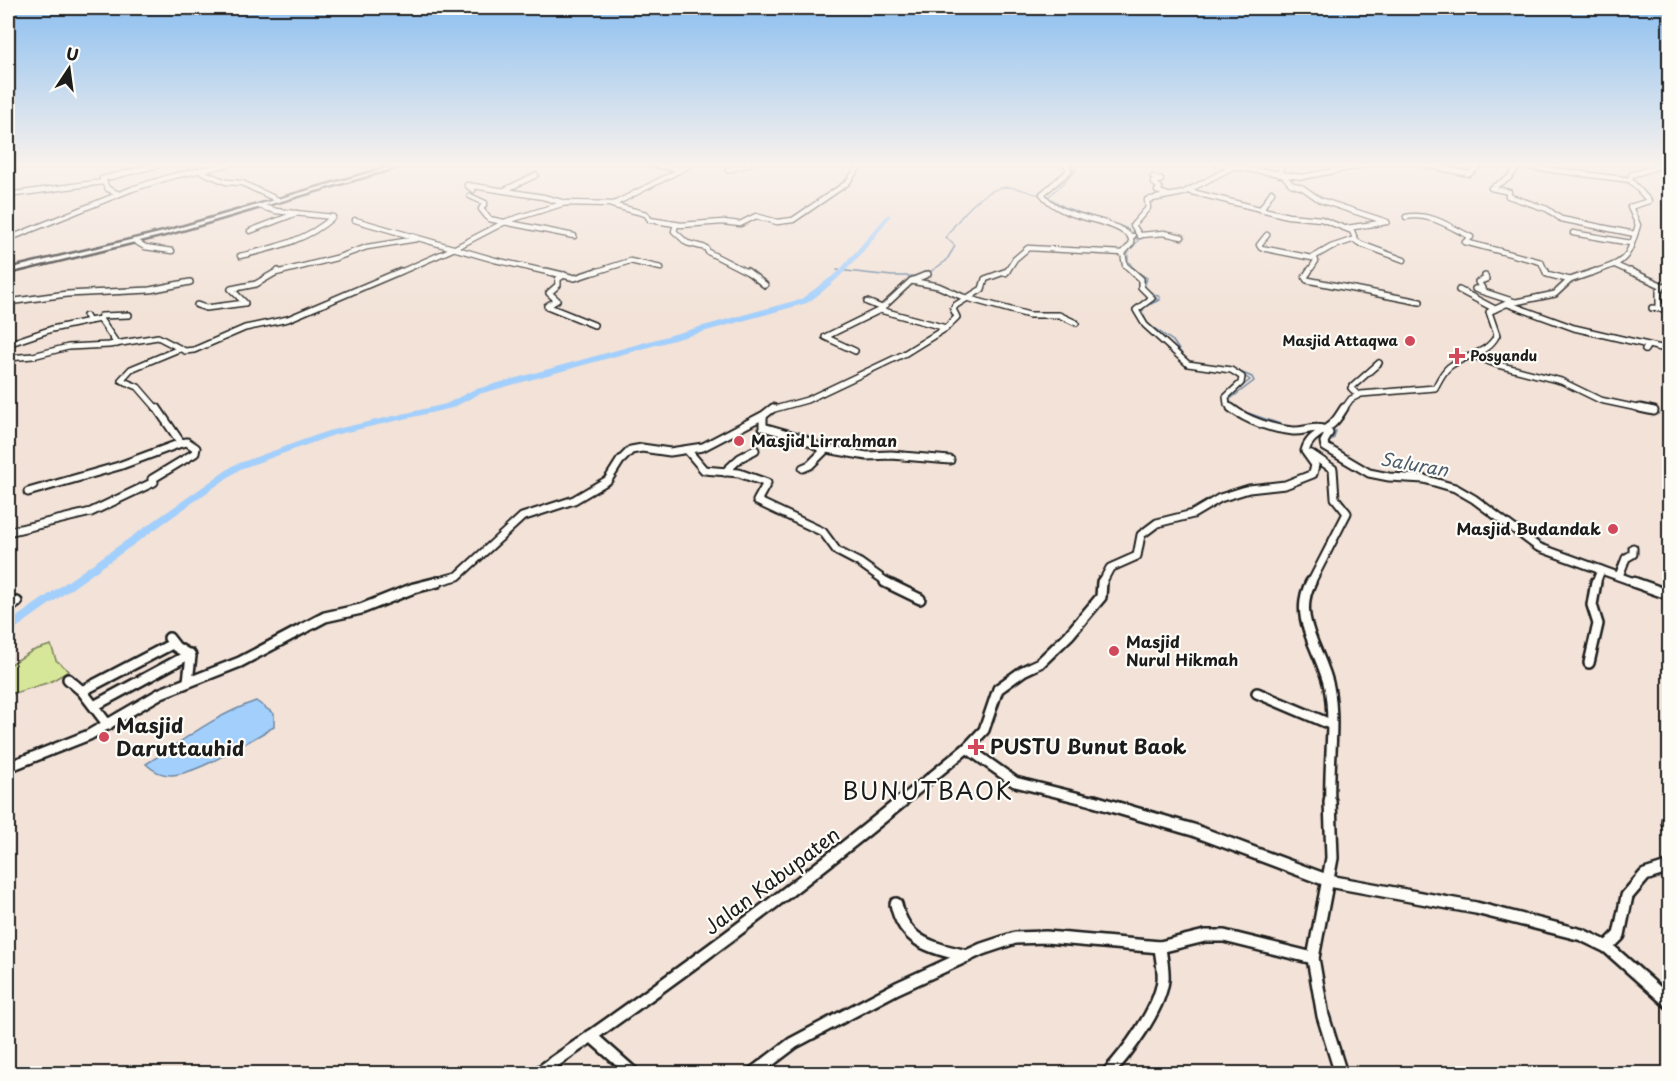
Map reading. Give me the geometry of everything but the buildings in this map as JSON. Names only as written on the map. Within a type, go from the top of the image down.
[{"type":"main road","points":[[8,271],[135,241],[229,214]]},
{"type":"street","points":[[8,239],[73,214]]},
{"type":"street","points":[[250,231],[294,214]]},
{"type":"street","points":[[240,256],[279,247],[315,232],[333,217],[311,214]]},
{"type":"street","points":[[485,214],[489,219],[574,236]]},
{"type":"street","points":[[181,443],[154,404],[138,387],[121,380],[131,369],[179,349],[194,350],[245,328],[298,316],[455,248],[507,221],[528,214]]},
{"type":"street","points":[[645,214],[650,220],[675,225],[726,222],[740,224],[756,216],[777,222],[793,220],[801,214]]},
{"type":"street","points":[[1080,214],[1122,229],[1132,236],[1164,233],[1182,237]]},
{"type":"street","points":[[1141,235],[1133,225],[1142,214]]},
{"type":"street","points":[[1282,214],[1312,219],[1322,218],[1347,228],[1355,234],[1355,239]]},
{"type":"street","points":[[1347,228],[1387,222],[1364,214]]},
{"type":"street","points":[[1406,217],[1415,214]]},
{"type":"street","points":[[1417,214],[1471,237],[1465,242],[1541,262],[1546,273],[1570,280]]},
{"type":"street","points":[[1556,214],[1561,219],[1635,234]]},
{"type":"street","points":[[1341,1074],[1323,1016],[1313,958],[1332,858],[1329,782],[1330,724],[1329,686],[1308,631],[1304,602],[1309,586],[1347,513],[1335,496],[1335,471],[1309,444],[1357,394],[1404,393],[1435,388],[1440,377],[1448,368],[1487,350],[1495,341],[1496,330],[1488,314],[1495,309],[1506,304],[1555,294],[1570,280],[1615,265],[1627,258],[1638,225],[1633,214]]},
{"type":"street","points":[[355,220],[495,260],[579,278],[630,261],[661,267]]},
{"type":"street","points":[[675,225],[674,231],[681,240],[706,248],[708,252],[747,271],[765,285]]},
{"type":"street","points":[[1573,233],[1631,243]]},
{"type":"street","points":[[1267,235],[1259,245],[1261,248],[1314,257],[1355,239],[1404,260]]},
{"type":"street","points":[[1132,236],[1132,243],[1124,253],[1125,265],[1141,279],[1141,287],[1152,298],[1136,310],[1148,329],[1165,341],[1176,355],[1190,366],[1230,370],[1242,377],[1242,383],[1226,397],[1228,407],[1243,416],[1289,430],[1327,427]]},
{"type":"street","points":[[197,304],[206,308],[243,304],[245,303],[243,300],[231,289],[261,282],[279,271],[336,258],[367,247],[419,238]]},
{"type":"street","points":[[135,241],[145,247],[172,251]]},
{"type":"street","points":[[8,767],[108,725],[161,693],[240,662],[325,617],[361,609],[414,588],[458,576],[522,517],[574,500],[608,480],[620,460],[632,450],[642,448],[670,452],[688,451],[709,444],[763,416],[774,406],[807,400],[917,347],[956,319],[953,308],[963,297],[982,289],[986,279],[1006,273],[1025,248],[1124,253]]},
{"type":"street","points":[[1314,257],[1316,261],[1305,277],[1307,279],[1420,302]]},
{"type":"street","points":[[1615,265],[1663,286],[1659,292],[1659,305],[1669,310]]},
{"type":"street","points":[[855,351],[825,337],[881,309],[911,281],[928,274]]},
{"type":"street","points":[[564,275],[558,279],[558,285],[549,293],[557,300],[548,306],[594,325]]},
{"type":"street","points":[[1485,276],[1486,279],[1478,282],[1482,288],[1475,289],[1516,302]]},
{"type":"street","points":[[911,281],[938,286],[963,297],[1029,315],[1063,316],[1076,323]]},
{"type":"street","points":[[8,303],[67,294],[148,290],[190,282]]},
{"type":"street","points":[[1459,291],[1495,309]]},
{"type":"street","points":[[867,302],[881,309],[946,328]]},
{"type":"street","points":[[1506,304],[1574,328],[1646,347],[1670,350]]},
{"type":"street","points":[[1652,308],[1669,310]]},
{"type":"street","points":[[8,344],[88,319],[100,319],[101,316],[112,314],[129,315]]},
{"type":"street","points":[[100,319],[117,344]]},
{"type":"street","points":[[8,358],[26,357],[72,346],[117,344],[158,337],[166,339],[179,349]]},
{"type":"street","points":[[8,344],[26,357]]},
{"type":"street","points":[[1474,356],[1498,365],[1561,381],[1595,399],[1654,411]]},
{"type":"street","points":[[1357,394],[1351,388],[1366,377],[1372,366],[1379,363]]},
{"type":"street","points":[[763,416],[763,427],[802,438],[815,447],[867,456],[891,455],[950,460]]},
{"type":"street","points":[[1327,427],[1329,433],[1324,442],[1325,447],[1359,468],[1389,477],[1424,479],[1455,488],[1538,547],[1601,570],[1620,574],[1670,595]]},
{"type":"street","points":[[8,532],[87,513],[133,494],[154,482],[152,479],[196,451],[196,448],[186,442],[181,443],[109,469],[28,492]]},
{"type":"street","name":"Jalan Kabupaten","points":[[537,1074],[637,1005],[801,884],[968,748],[984,730],[998,689],[1023,671],[1040,663],[1069,635],[1101,597],[1102,580],[1110,568],[1137,556],[1141,535],[1145,531],[1157,523],[1193,514],[1220,498],[1249,489],[1301,480],[1316,470],[1309,444]]},
{"type":"street","points":[[803,468],[810,465],[826,449]]},
{"type":"street","points":[[724,473],[740,458],[755,450]]},
{"type":"street","points":[[688,451],[700,469],[715,474],[738,472],[767,483],[757,501],[823,532],[837,551],[860,563],[886,582],[920,599]]},
{"type":"street","points":[[1620,574],[1626,558],[1633,554],[1633,548]]},
{"type":"street","points":[[1588,663],[1598,624],[1592,605],[1595,585],[1601,570]]},
{"type":"street","points":[[8,608],[17,602]]},
{"type":"street","points":[[82,692],[171,641],[190,654]]},
{"type":"street","points":[[188,681],[190,654]]},
{"type":"street","points":[[94,706],[190,654]]},
{"type":"street","points":[[68,679],[82,692],[108,725]]},
{"type":"street","points":[[1257,693],[1330,724]]},
{"type":"street","points":[[968,748],[1015,782],[1113,806],[1193,830],[1329,880],[1401,896],[1476,908],[1582,935],[1607,947],[1670,1002]]},
{"type":"street","points":[[1670,814],[1668,822],[1670,828]]},
{"type":"street","points":[[1607,947],[1619,935],[1627,896],[1645,875],[1670,867]]},
{"type":"street","points":[[896,904],[897,915],[911,937],[927,946],[967,956]]},
{"type":"street","points":[[752,1074],[793,1043],[897,988],[967,956],[1015,938],[1046,937],[1160,947],[1205,936],[1224,936],[1313,958]]},
{"type":"street","points":[[1107,1074],[1127,1051],[1159,993],[1163,978],[1160,947]]},
{"type":"street","points":[[591,1036],[633,1074]]},
{"type":"green space","points":[[51,645],[56,660],[69,671],[50,682],[8,695],[8,666],[32,651]]},
{"type":"water","points":[[256,701],[274,714],[274,727],[209,763],[182,773],[164,774],[146,764],[225,714]]},
{"type":"waterway","points":[[930,272],[946,261],[955,246],[946,237],[963,214]]},
{"type":"waterway","name":"Saluran","points":[[1084,214],[1094,218]]},
{"type":"waterway","points":[[8,628],[237,467],[331,433],[449,406],[476,392],[804,301],[840,273],[888,216]]},
{"type":"waterway","name":"Saluran","points":[[1110,223],[1123,227]]},
{"type":"waterway","name":"Saluran","points":[[1118,226],[1123,227]]},
{"type":"waterway","name":"Saluran","points":[[1123,227],[1128,230]]},
{"type":"waterway","name":"Saluran","points":[[1123,227],[1128,230]]},
{"type":"waterway","name":"Saluran","points":[[1128,230],[1138,241],[1128,252],[1128,261],[1134,269]]},
{"type":"waterway","name":"Saluran","points":[[1128,230],[1131,234]]},
{"type":"waterway","points":[[837,270],[892,276],[917,276]]},
{"type":"waterway","name":"Saluran","points":[[1137,272],[1147,278],[1144,288]]},
{"type":"waterway","name":"Saluran","points":[[1141,276],[1146,280],[1143,286]]},
{"type":"waterway","name":"Saluran","points":[[1150,292],[1160,297],[1160,300],[1153,303]]},
{"type":"waterway","name":"Saluran","points":[[1152,294],[1158,300],[1153,303]]},
{"type":"waterway","name":"Saluran","points":[[1153,303],[1145,306],[1142,312],[1148,324],[1173,341],[1185,359]]},
{"type":"waterway","name":"Saluran","points":[[1163,337],[1177,350]]},
{"type":"waterway","name":"Saluran","points":[[1233,369],[1252,377],[1254,381],[1229,400],[1233,406]]},
{"type":"waterway","name":"Saluran","points":[[1236,391],[1250,380],[1240,373]]},
{"type":"waterway","name":"Saluran","points":[[1242,411],[1286,426]]},
{"type":"waterway","name":"Saluran","points":[[1311,425],[1318,423],[1326,427]]},
{"type":"waterway","name":"Saluran","points":[[1330,429],[1336,431],[1334,438],[1328,443],[1330,446]]},
{"type":"waterway","name":"Saluran","points":[[1432,478],[1447,482]]},
{"type":"waterway","name":"Saluran","points":[[1463,489],[1548,547]]},
{"type":"waterway","name":"Saluran","points":[[1555,550],[1619,572]]},
{"type":"waterway","name":"Saluran","points":[[1623,573],[1661,587]]},
{"type":"place","name":"Masjid Attaqwa","points":[[1410,341]]},
{"type":"place","name":"Posyandu","points":[[1457,356]]},
{"type":"place","name":"Masjid Lirrahman","points":[[739,441]]},
{"type":"place","name":"Masjid Budandak","points":[[1613,529]]},
{"type":"place","name":"Masjid Nurul Hikmah","points":[[1114,651]]},
{"type":"place","name":"Masjid Daruttauhid","points":[[104,737]]},
{"type":"place","name":"PUSTU Bunut Baok","points":[[976,747]]},
{"type":"district","name":"BUNUTBAOK","points":[[928,792]]}]
